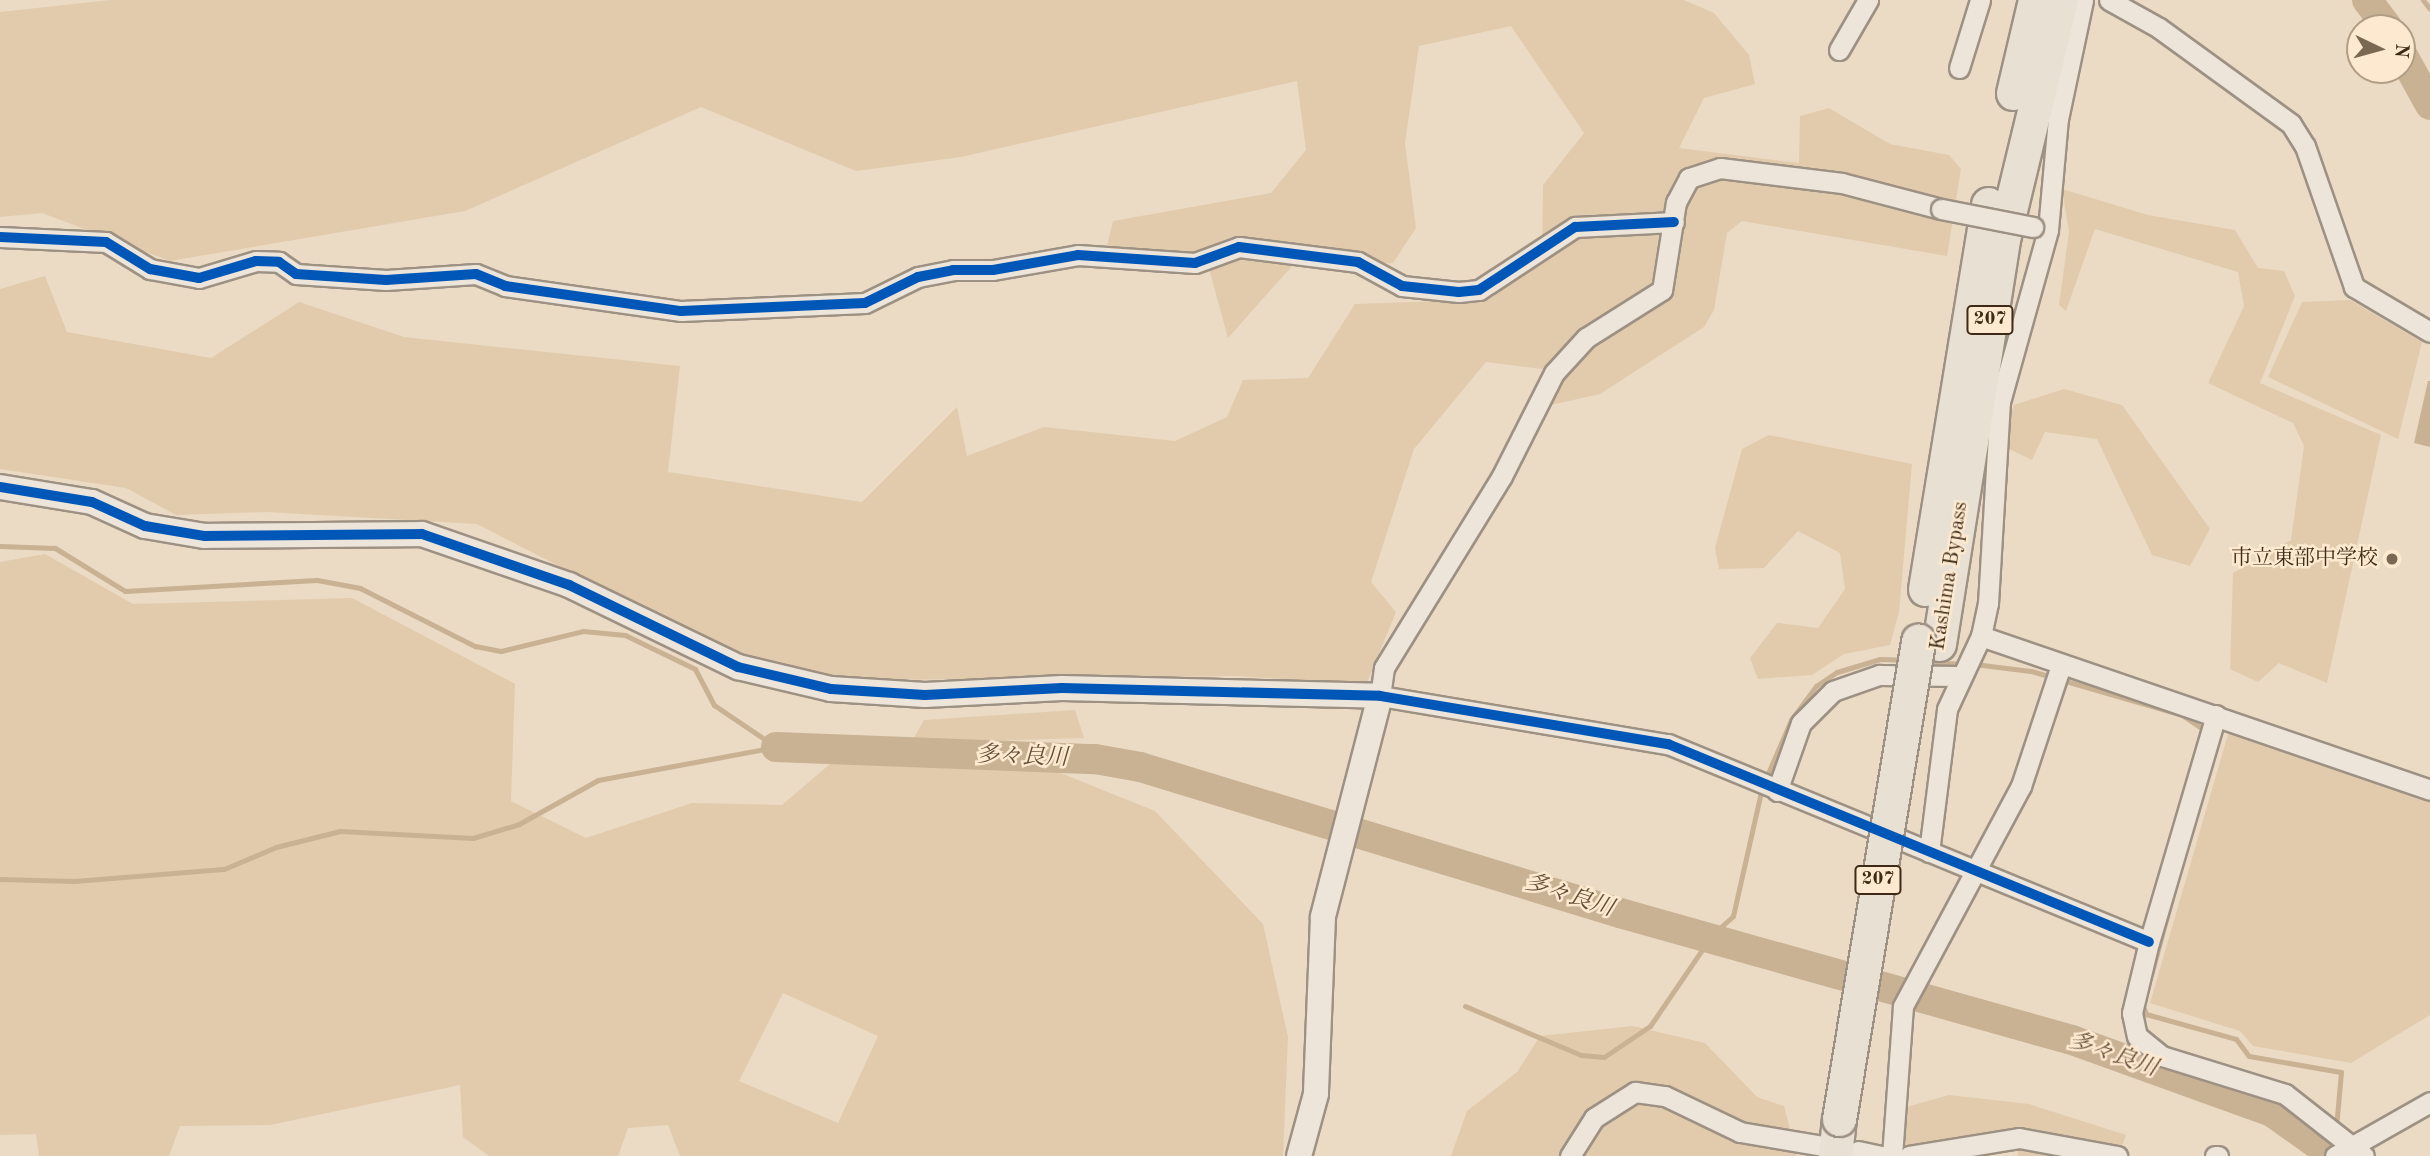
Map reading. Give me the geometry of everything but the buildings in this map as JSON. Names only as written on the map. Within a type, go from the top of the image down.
[{"type":"highway","name":"Kashima Bypass","points":[[1852,1144],[1928,642],[1973,275],[2035,0]]},
{"type":"highway","name":"Kashima Bypass","points":[[1928,642],[2004,235],[2061,0]]},
{"type":"street","points":[[1839,50],[1868,0]]},
{"type":"street","points":[[1959,68],[1980,0]]},
{"type":"street","points":[[1929,852],[1947,709],[1958,676],[1981,636],[2000,402],[2041,229],[2058,119],[2083,0]]},
{"type":"street","points":[[2109,0],[2159,28],[2291,124],[2354,287],[2430,332]]},
{"type":"street","points":[[1299,1156],[1315,1094],[1317,974],[1342,837],[1380,696],[1384,668],[1502,475],[1554,373],[1586,338],[1662,290],[1674,222],[1689,178],[1720,168],[1842,183],[1941,209],[2041,229]]},
{"type":"street","points":[[0,237],[106,242],[150,269],[198,278],[256,261],[279,262],[296,274],[386,280],[476,274],[505,286],[681,311],[865,303],[918,277],[953,270],[993,270],[1078,255],[1195,263],[1239,247],[1358,262],[1402,286],[1459,292],[1479,290],[1575,227],[1674,222]]},
{"type":"street","points":[[0,487],[92,502],[145,526],[205,536],[422,534],[569,585],[738,667],[831,689],[925,695],[1062,688],[1380,696],[1668,744],[2149,942]]},
{"type":"street","points":[[1981,636],[2061,665],[2212,728],[2430,790]]},
{"type":"street","points":[[1892,1156],[1903,1006],[1913,979],[1976,871],[2021,786],[2061,665]]},
{"type":"street","points":[[1777,791],[1801,723],[1833,691],[1879,675],[1958,676]]},
{"type":"street","points":[[2212,728],[2149,942],[2132,1013],[2137,1036],[2162,1056],[2285,1094],[2345,1146],[2430,1102]]},
{"type":"street","points":[[1570,1156],[1594,1118],[1635,1091],[1665,1096],[1740,1132],[1852,1144]]},
{"type":"street","points":[[1909,1156],[2019,1138],[2117,1156]]},
{"type":"shaded area","points":[[110,0],[1684,0],[1714,13],[1749,55],[1755,84],[1704,98],[1679,148],[1799,163],[1800,116],[1829,108],[1890,144],[1949,155],[1961,169],[1947,256],[1742,221],[1727,233],[1714,310],[1704,327],[1600,394],[1542,407],[1543,369],[1486,362],[1414,449],[1371,582],[1396,612],[1366,685],[1237,676],[783,681],[477,524],[267,512],[176,515],[126,488],[0,469],[0,289],[45,276],[67,332],[211,358],[299,302],[404,337],[680,366],[668,472],[862,502],[957,407],[967,456],[1044,427],[1175,441],[1227,417],[1243,380],[1308,378],[1355,304],[1469,300],[1542,253],[1543,185],[1584,133],[1511,26],[1419,46],[1405,143],[1416,228],[1393,263],[1293,265],[1228,338],[1205,254],[1106,250],[1113,221],[1271,193],[1306,150],[1297,81],[961,157],[856,171],[701,107],[465,211],[170,261],[42,213],[0,217],[0,12]]},
{"type":"shaded area","points":[[2062,189],[2148,215],[2235,230],[2258,268],[2284,271],[2295,296],[2260,383],[2381,435],[2327,683],[2279,663],[2258,682],[2230,669],[2233,573],[2291,540],[2304,446],[2293,423],[2208,383],[2244,306],[2238,272],[2095,229],[2066,311],[2059,305],[2069,232]]},
{"type":"shaded area","points":[[2350,300],[2422,342],[2398,439],[2268,377],[2302,302]]},
{"type":"shaded area","points":[[2430,381],[2430,447],[2414,443]]},
{"type":"shaded area","points":[[2064,389],[2122,405],[2210,529],[2190,566],[2152,555],[2097,439],[2045,432],[2032,460],[2001,445],[2014,405]]},
{"type":"shaded area","points":[[1769,435],[1912,464],[1899,612],[1890,645],[1844,654],[1812,675],[1758,679],[1750,658],[1777,623],[1818,628],[1845,589],[1840,553],[1798,531],[1764,568],[1719,569],[1715,548],[1742,449]]},
{"type":"shaded area","points":[[45,554],[133,604],[352,598],[515,684],[511,801],[586,838],[692,803],[782,805],[837,758],[1058,772],[1155,811],[1263,924],[1288,1037],[1283,1156],[680,1156],[668,1125],[628,1128],[618,1156],[489,1156],[463,1137],[460,1085],[270,1125],[180,1126],[169,1156],[39,1156],[36,1134],[0,1135],[0,562]],"holes":[[[783,993],[878,1036],[838,1123],[739,1081]]]},
{"type":"shaded area","points":[[1075,710],[1084,738],[911,743],[924,720]]},
{"type":"shaded area","points":[[2229,731],[2430,802],[2430,1015],[2351,1063],[2253,1046],[2240,1031],[2150,1003]]},
{"type":"shaded area","points":[[1633,1026],[1705,1043],[1757,1097],[1784,1106],[1797,1156],[1451,1156],[1467,1111],[1517,1072],[1540,1036]]},
{"type":"shaded area","points":[[1949,1095],[2029,1104],[2126,1135],[2120,1152],[2061,1138],[2053,1156],[2018,1156],[2017,1144],[1919,1156],[1884,1144],[1889,1112]]},
{"type":"waterway","points":[[2367,0],[2378,14]]},
{"type":"waterway","points":[[2423,0],[2430,9]]},
{"type":"waterway","points":[[2416,80],[2430,105]]},
{"type":"waterway","points":[[0,546],[55,548],[125,591],[317,580],[360,588],[475,646],[501,651],[583,631],[625,635],[695,669],[714,705],[776,747]]},
{"type":"waterway","points":[[1766,778],[1791,720],[1816,686],[1837,672],[1880,659],[1904,660]]},
{"type":"waterway","points":[[1925,662],[1964,664]]},
{"type":"waterway","points":[[1974,664],[2031,671],[2182,715],[2207,732]]},
{"type":"waterway","points":[[2151,975],[2214,743]]},
{"type":"waterway","points":[[0,879],[74,881],[224,869],[276,847],[340,831],[473,838],[519,824],[598,780],[776,747]]},
{"type":"waterway","name":"多々良川","points":[[776,747],[1095,759],[1140,767],[1620,913],[2072,1040],[2272,1112],[2334,1156]]},
{"type":"waterway","points":[[1465,1006],[1581,1055],[1604,1057],[1650,1026],[1712,935],[1733,916],[1762,787]]},
{"type":"waterway","points":[[2142,1004],[2146,1014],[2236,1039],[2249,1056],[2341,1072],[2336,1128]]},
{"type":"cycle path","points":[[0,237],[106,242],[150,269],[199,278],[256,261],[279,262],[296,274],[386,280],[476,274],[505,286],[681,311],[865,303],[918,277],[953,270],[993,270],[1078,255],[1195,263],[1239,247],[1358,262],[1402,286],[1459,292],[1479,290],[1575,227],[1674,222]]},
{"type":"cycle path","points":[[0,487],[92,502],[145,526],[205,536],[422,534],[569,585],[738,667],[831,689],[925,695],[1062,688],[1380,696],[1668,744],[2149,942]]},
{"type":"place","name":"市立東部中学校","points":[[2392,559]]}]
